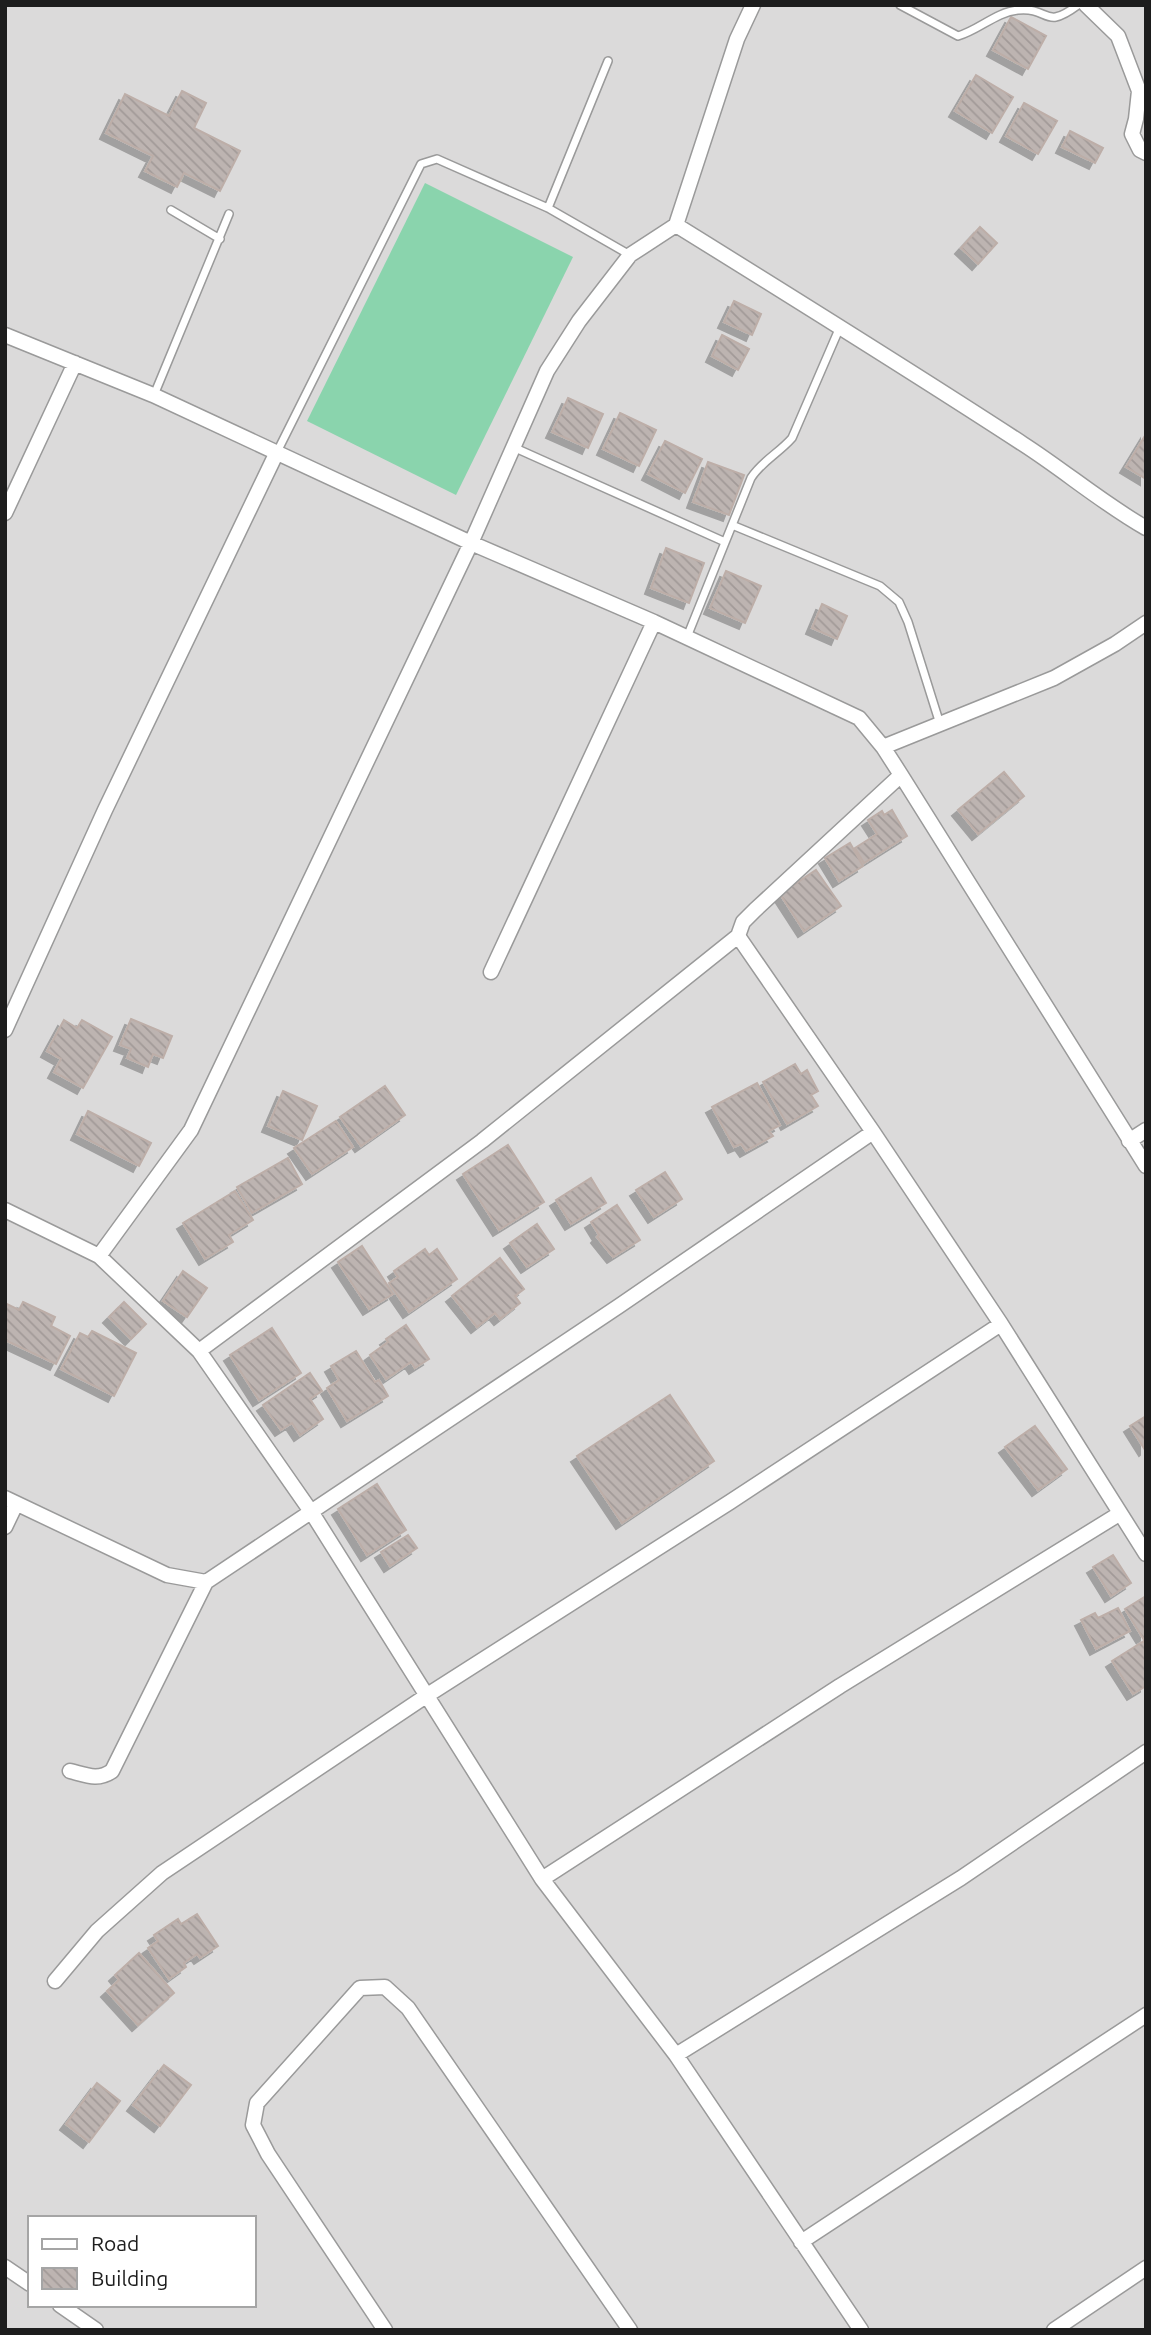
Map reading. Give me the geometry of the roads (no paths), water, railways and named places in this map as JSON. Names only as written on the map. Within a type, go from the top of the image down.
[{"type":"street","points":[[99,1256],[191,1130],[471,543],[547,371],[579,321],[630,255],[676,225],[737,40],[753,5]]},
{"type":"street","points":[[1086,5],[1118,36],[1127,57],[1139,91],[1132,134],[1140,150],[1146,153]]},
{"type":"street","points":[[676,225],[1025,445],[1116,511],[1146,528]]},
{"type":"street","points":[[5,335],[153,396],[471,543],[687,637],[859,718],[883,747],[901,775],[1146,1166]]},
{"type":"street","points":[[5,513],[75,363]]},
{"type":"street","points":[[5,1030],[105,810],[277,452]]},
{"type":"street","points":[[491,972],[654,622]]},
{"type":"street","points":[[883,747],[1054,678],[1115,644],[1146,623]]},
{"type":"street","points":[[199,1351],[482,1141],[738,936],[743,922],[755,910],[901,775]]},
{"type":"street","points":[[738,936],[1001,1324],[1146,1554]]},
{"type":"street","points":[[1129,1141],[1146,1130]]},
{"type":"street","points":[[70,1771],[97,1778],[112,1771],[206,1582],[873,1132]]},
{"type":"street","points":[[5,1210],[99,1256],[199,1351],[312,1513],[542,1879],[676,2055],[861,2330]]},
{"type":"street","points":[[55,1981],[97,1931],[162,1873],[426,1696],[730,1502],[1001,1324]]},
{"type":"street","points":[[5,1527],[11,1501],[167,1575],[206,1582]]},
{"type":"street","points":[[542,1879],[840,1686],[1119,1514]]},
{"type":"street","points":[[676,2055],[961,1878],[1146,1752]]},
{"type":"street","points":[[385,2330],[268,2154],[253,2124],[257,2103],[360,1988],[385,1987],[408,2008],[630,2330]]},
{"type":"street","points":[[801,2242],[1146,2015]]},
{"type":"street","points":[[5,2267],[28,2283]]},
{"type":"street","points":[[1054,2330],[1146,2268]]},
{"type":"street","points":[[63,2307],[96,2330]]},
{"type":"lane","points":[[900,5],[958,36],[971,33],[999,16],[1017,10],[1037,11],[1049,18],[1062,17],[1078,5]]},
{"type":"lane","points":[[548,208],[608,61]]},
{"type":"lane","points":[[277,452],[421,164],[438,159],[548,208],[630,255]]},
{"type":"lane","points":[[171,210],[220,239]]},
{"type":"lane","points":[[153,396],[229,214]]},
{"type":"lane","points":[[687,637],[751,478],[759,466],[792,439],[840,326]]},
{"type":"lane","points":[[513,447],[725,542]]},
{"type":"lane","points":[[732,525],[880,586],[899,602],[908,622],[940,724]]}]
